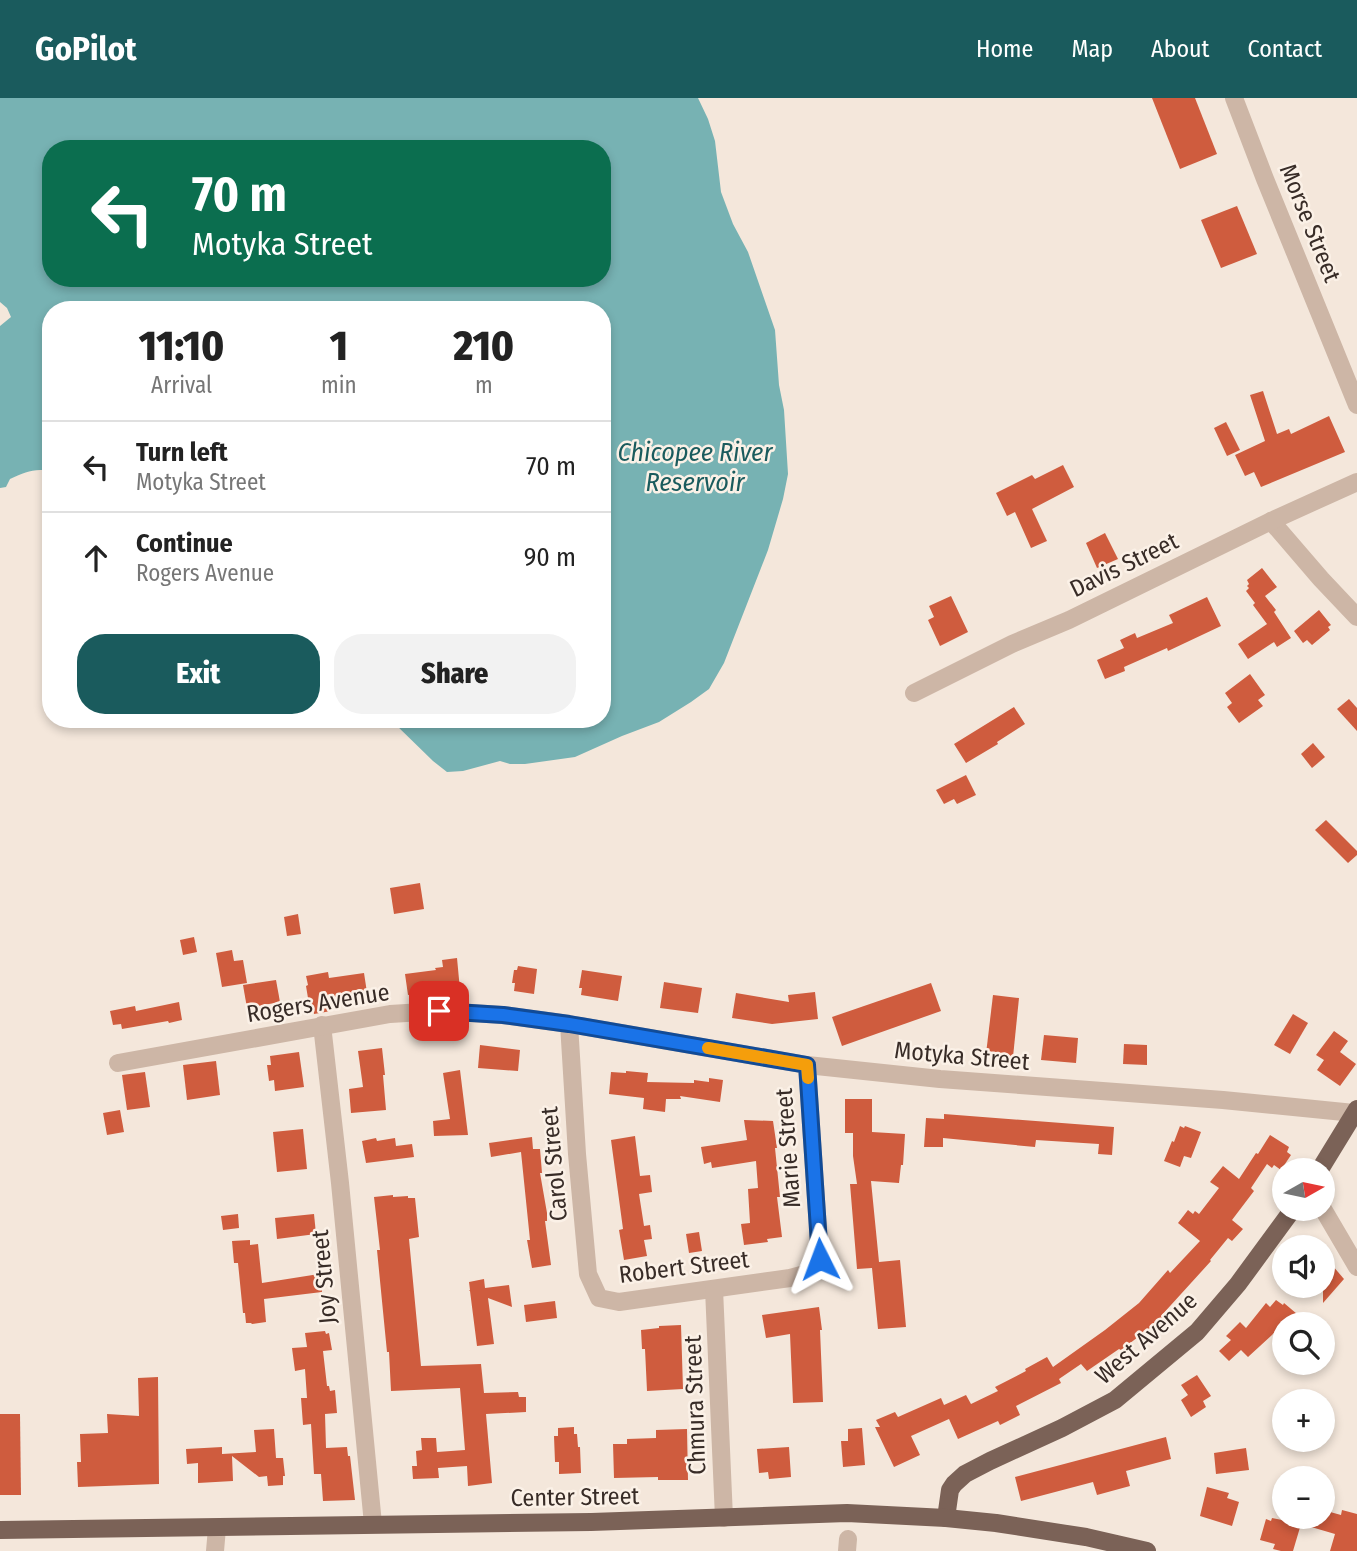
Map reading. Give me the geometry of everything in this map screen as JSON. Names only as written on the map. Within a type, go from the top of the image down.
[{"type":"main road","points":[[1327,1158],[1356,1111]]},
{"type":"main road","name":"West Avenue","points":[[946,1518],[950,1490],[965,1474],[1115,1400],[1198,1332],[1238,1284],[1283,1222]]},
{"type":"main road","name":"Center Street","points":[[0,1530],[591,1522],[847,1513],[996,1523],[1082,1536],[1147,1551]]},
{"type":"street","name":"Morse Street","points":[[1234,98],[1357,405]]},
{"type":"street","name":"Davis Street","points":[[914,693],[1357,482]]},
{"type":"street","points":[[1271,521],[1357,617]]},
{"type":"street","name":"Rogers Avenue","points":[[118,1063],[390,1014],[439,1011],[503,1015],[569,1024]]},
{"type":"street","name":"Motyka Street","points":[[569,1024],[807,1065],[940,1079],[1356,1111]]},
{"type":"street","name":"Carol Street","points":[[569,1024],[588,1274],[598,1298]]},
{"type":"street","name":"Joy Street","points":[[322,1025],[373,1524]]},
{"type":"street","name":"Marie Street","points":[[807,1065],[820,1247],[820,1259],[816,1269]]},
{"type":"street","points":[[1331,1222],[1357,1267]]},
{"type":"street","name":"Robert Street","points":[[598,1298],[619,1302],[790,1278],[816,1269]]},
{"type":"street","name":"Chmura Street","points":[[714,1289],[724,1518]]},
{"type":"street","points":[[215,1551],[217,1528]]},
{"type":"water","name":"Chicopee River Reservoir","points":[[0,98],[698,98],[715,141],[721,192],[733,224],[748,252],[775,330],[788,474],[768,550],[724,663],[709,689],[691,702],[659,722],[575,757],[525,764],[500,761],[463,771],[447,772],[399,728],[611,728],[611,301],[42,301],[42,470],[34,470],[10,479],[6,487],[0,488],[0,326],[11,317],[0,302]]},
{"type":"building","points":[[1152,98],[1195,98],[1217,154],[1180,169]]},
{"type":"building","points":[[1237,206],[1257,254],[1221,268],[1201,220]]},
{"type":"building","points":[[1263,391],[1277,434],[1289,429],[1291,434],[1329,416],[1345,452],[1261,487],[1254,472],[1245,476],[1235,455],[1265,441],[1250,395]]},
{"type":"building","points":[[1226,422],[1240,450],[1227,456],[1214,428]]},
{"type":"building","points":[[1063,465],[1074,487],[1032,509],[1047,541],[1031,548],[1015,512],[1007,516],[996,493],[1032,475],[1035,479]]},
{"type":"building","points":[[1105,533],[1118,559],[1097,568],[1086,543]]},
{"type":"building","points":[[1262,568],[1277,587],[1265,596],[1291,638],[1277,647],[1274,642],[1248,659],[1238,644],[1267,624],[1246,591],[1249,588],[1247,580]]},
{"type":"building","points":[[951,596],[968,632],[940,646],[928,620],[934,617],[929,606]]},
{"type":"building","points":[[1207,597],[1221,626],[1168,651],[1167,648],[1124,667],[1125,671],[1105,679],[1097,660],[1124,648],[1120,640],[1135,633],[1137,638],[1173,623],[1169,615]]},
{"type":"building","points":[[1319,610],[1331,625],[1328,627],[1330,630],[1312,645],[1307,640],[1303,643],[1294,631]]},
{"type":"building","points":[[1250,674],[1265,695],[1258,700],[1263,706],[1239,723],[1227,707],[1232,703],[1225,693]]},
{"type":"building","points":[[1349,699],[1357,708],[1357,731],[1337,709]]},
{"type":"building","points":[[1014,707],[1025,724],[966,763],[954,744]]},
{"type":"building","points":[[1313,743],[1325,757],[1312,768],[1301,754]]},
{"type":"building","points":[[966,775],[976,795],[957,804],[954,799],[944,804],[936,790]]},
{"type":"building","points":[[1326,820],[1357,851],[1357,855],[1348,863],[1315,830]]},
{"type":"building","points":[[420,883],[424,909],[394,914],[390,888]]},
{"type":"building","points":[[298,914],[301,934],[287,936],[284,917]]},
{"type":"building","points":[[194,937],[197,952],[183,955],[180,940]]},
{"type":"building","points":[[232,950],[234,961],[243,960],[247,983],[222,987],[216,953]]},
{"type":"building","points":[[457,958],[460,990],[438,993],[438,990],[408,995],[405,974],[436,970],[435,968],[443,967],[442,960]]},
{"type":"building","points":[[518,966],[537,969],[534,994],[514,991],[514,970],[517,970]]},
{"type":"building","points":[[582,970],[622,976],[618,1001],[581,995],[582,988],[579,988]]},
{"type":"building","points":[[328,972],[329,978],[364,973],[368,999],[333,1003],[333,1006],[330,1006],[331,1011],[314,1014],[313,1009],[310,1010],[306,976]]},
{"type":"building","points":[[276,980],[280,1002],[247,1008],[243,985]]},
{"type":"building","points":[[664,982],[702,988],[698,1013],[660,1008]]},
{"type":"building","points":[[931,983],[941,1011],[842,1046],[832,1017]]},
{"type":"building","points":[[815,992],[818,1019],[772,1024],[732,1018],[736,993],[789,1002],[788,995]]},
{"type":"building","points":[[993,995],[1019,998],[1013,1057],[986,1054]]},
{"type":"building","points":[[179,1002],[182,1020],[122,1029],[121,1024],[113,1025],[110,1011],[135,1006],[136,1011]]},
{"type":"building","points":[[1293,1014],[1308,1023],[1290,1054],[1274,1045]]},
{"type":"building","points":[[1334,1031],[1348,1041],[1340,1052],[1356,1064],[1340,1086],[1317,1070],[1324,1060],[1316,1055]]},
{"type":"building","points":[[1044,1035],[1078,1038],[1076,1063],[1041,1060]]},
{"type":"building","points":[[1124,1044],[1147,1045],[1147,1065],[1123,1064]]},
{"type":"building","points":[[480,1045],[520,1050],[518,1071],[478,1068]]},
{"type":"building","points":[[382,1048],[386,1110],[351,1113],[349,1089],[363,1087],[358,1051]]},
{"type":"building","points":[[299,1052],[304,1087],[275,1091],[274,1080],[269,1081],[267,1065],[271,1065],[270,1056]]},
{"type":"building","points":[[216,1061],[220,1095],[187,1100],[183,1065]]},
{"type":"building","points":[[460,1070],[468,1135],[434,1136],[433,1121],[450,1119],[443,1073]]},
{"type":"building","points":[[145,1072],[150,1107],[127,1110],[122,1075]]},
{"type":"building","points":[[611,1072],[648,1073],[647,1082],[694,1083],[694,1080],[709,1082],[709,1078],[723,1080],[720,1102],[680,1096],[681,1099],[666,1099],[665,1112],[643,1109],[644,1098],[609,1094]]},
{"type":"building","points":[[845,1099],[872,1099],[872,1132],[905,1134],[899,1183],[871,1181],[879,1262],[900,1260],[906,1327],[878,1329],[872,1268],[857,1269],[850,1184],[857,1184],[853,1133],[845,1133]]},
{"type":"building","points":[[120,1110],[124,1132],[107,1135],[103,1113]]},
{"type":"building","points":[[944,1114],[1114,1127],[1112,1155],[1098,1154],[1099,1144],[1036,1140],[1035,1147],[943,1138],[943,1147],[924,1147],[926,1118],[944,1119]]},
{"type":"building","points":[[744,1120],[773,1121],[782,1237],[744,1245],[741,1224],[750,1223],[748,1189],[758,1188],[756,1161],[712,1168],[711,1162],[704,1164],[701,1147],[747,1140]]},
{"type":"building","points":[[1180,1126],[1201,1132],[1191,1158],[1184,1156],[1180,1167],[1164,1161]]},
{"type":"building","points":[[303,1129],[307,1169],[277,1172],[273,1132]]},
{"type":"building","points":[[1270,1135],[1289,1147],[1287,1152],[1291,1155],[1289,1158],[1272,1158],[1272,1168],[1267,1164],[1251,1188],[1254,1191],[1232,1220],[1243,1229],[1232,1241],[1228,1238],[1161,1316],[1163,1318],[1121,1350],[1087,1371],[1081,1364],[1059,1379],[1061,1383],[1016,1406],[1020,1415],[1000,1425],[998,1421],[958,1439],[949,1419],[911,1436],[920,1455],[894,1467],[875,1427],[880,1427],[876,1420],[895,1412],[898,1417],[941,1398],[944,1405],[966,1395],[971,1404],[998,1391],[995,1387],[1047,1357],[1053,1367],[1139,1303],[1168,1270],[1170,1273],[1200,1241],[1178,1223],[1188,1210],[1199,1214],[1219,1188],[1210,1182],[1223,1166],[1239,1179],[1256,1153],[1258,1154]]},
{"type":"building","points":[[635,1136],[640,1176],[650,1175],[652,1192],[639,1194],[644,1226],[650,1225],[652,1239],[644,1240],[647,1256],[624,1260],[619,1230],[623,1229],[611,1140]]},
{"type":"building","points":[[532,1137],[533,1149],[540,1149],[540,1173],[547,1213],[545,1221],[551,1265],[532,1268],[527,1240],[530,1240],[521,1152],[491,1157],[489,1143]]},
{"type":"building","points":[[376,1138],[377,1141],[395,1138],[396,1146],[412,1144],[414,1157],[366,1163],[362,1141]]},
{"type":"building","points":[[393,1195],[415,1198],[419,1237],[409,1239],[421,1366],[481,1364],[484,1393],[518,1392],[519,1397],[526,1397],[526,1412],[486,1414],[492,1483],[468,1486],[467,1466],[438,1468],[439,1478],[413,1479],[412,1466],[417,1466],[416,1451],[422,1450],[421,1438],[436,1438],[437,1452],[465,1450],[460,1388],[391,1391],[374,1197]]},
{"type":"building","points":[[238,1214],[239,1228],[223,1230],[221,1216]]},
{"type":"building","points":[[314,1214],[316,1234],[277,1239],[275,1218]]},
{"type":"building","points":[[699,1232],[702,1251],[689,1253],[686,1234]]},
{"type":"building","points":[[250,1240],[250,1245],[258,1244],[262,1283],[319,1274],[322,1292],[264,1299],[266,1322],[246,1323],[238,1263],[234,1263],[232,1241]]},
{"type":"building","points":[[1335,1268],[1344,1279],[1335,1289]]},
{"type":"building","points":[[484,1279],[485,1288],[509,1285],[512,1307],[488,1298],[494,1344],[477,1346],[469,1282]]},
{"type":"building","points":[[1276,1300],[1295,1312],[1272,1312],[1272,1335],[1248,1357],[1241,1350],[1229,1361],[1219,1351],[1231,1340],[1226,1336],[1240,1322],[1246,1328],[1266,1303],[1270,1307]]},
{"type":"building","points":[[555,1301],[557,1318],[526,1322],[524,1305]]},
{"type":"building","points":[[819,1307],[823,1402],[793,1403],[790,1334],[766,1338],[762,1315]]},
{"type":"building","points":[[681,1325],[683,1389],[647,1391],[645,1349],[642,1349],[641,1330]]},
{"type":"building","points":[[325,1331],[326,1334],[329,1333],[332,1350],[323,1351],[327,1386],[330,1391],[335,1390],[337,1413],[325,1414],[326,1448],[347,1447],[355,1500],[323,1501],[321,1474],[314,1474],[311,1424],[303,1425],[301,1398],[307,1398],[305,1369],[295,1371],[292,1348],[307,1347],[305,1333]]},
{"type":"building","points":[[1197,1375],[1211,1396],[1203,1401],[1206,1407],[1191,1417],[1181,1400],[1188,1395],[1181,1385]]},
{"type":"building","points":[[158,1377],[159,1484],[78,1487],[80,1434],[108,1433],[107,1414],[139,1416],[138,1378]]},
{"type":"building","points":[[0,1414],[20,1414],[21,1495],[0,1495]]},
{"type":"building","points":[[574,1427],[580,1447],[581,1473],[559,1474],[559,1462],[555,1462],[554,1436],[558,1436],[558,1428]]},
{"type":"building","points":[[862,1428],[865,1465],[843,1467],[841,1441],[848,1441],[848,1429]]},
{"type":"building","points":[[274,1429],[276,1458],[283,1458],[283,1485],[268,1486],[267,1476],[259,1477],[232,1456],[233,1481],[198,1483],[198,1463],[187,1464],[186,1449],[222,1447],[222,1454],[256,1452],[254,1430]]},
{"type":"building","points":[[687,1429],[688,1480],[658,1480],[658,1477],[614,1478],[613,1444],[627,1444],[627,1439],[656,1438],[656,1430]]},
{"type":"building","points":[[1166,1437],[1171,1459],[1126,1471],[1130,1486],[1097,1495],[1093,1482],[1021,1501],[1015,1477]]},
{"type":"building","points":[[789,1447],[791,1477],[769,1479],[768,1472],[759,1473],[757,1449]]},
{"type":"building","points":[[1246,1448],[1249,1470],[1216,1474],[1214,1453]]},
{"type":"building","points":[[1207,1487],[1229,1493],[1227,1498],[1239,1502],[1232,1526],[1200,1516]]},
{"type":"building","points":[[1342,1510],[1357,1514],[1357,1551],[1330,1551],[1335,1534],[1318,1529],[1335,1529],[1335,1513],[1341,1515]]},
{"type":"building","points":[[1272,1518],[1272,1529],[1300,1529],[1293,1551],[1273,1549],[1275,1544],[1260,1540],[1266,1519],[1271,1521]]},
{"type":"slow traffic","points":[[708,1048],[807,1065],[808,1078]]},
{"type":"route","points":[[439,1011],[503,1015],[569,1024],[807,1065],[820,1259]]}]
